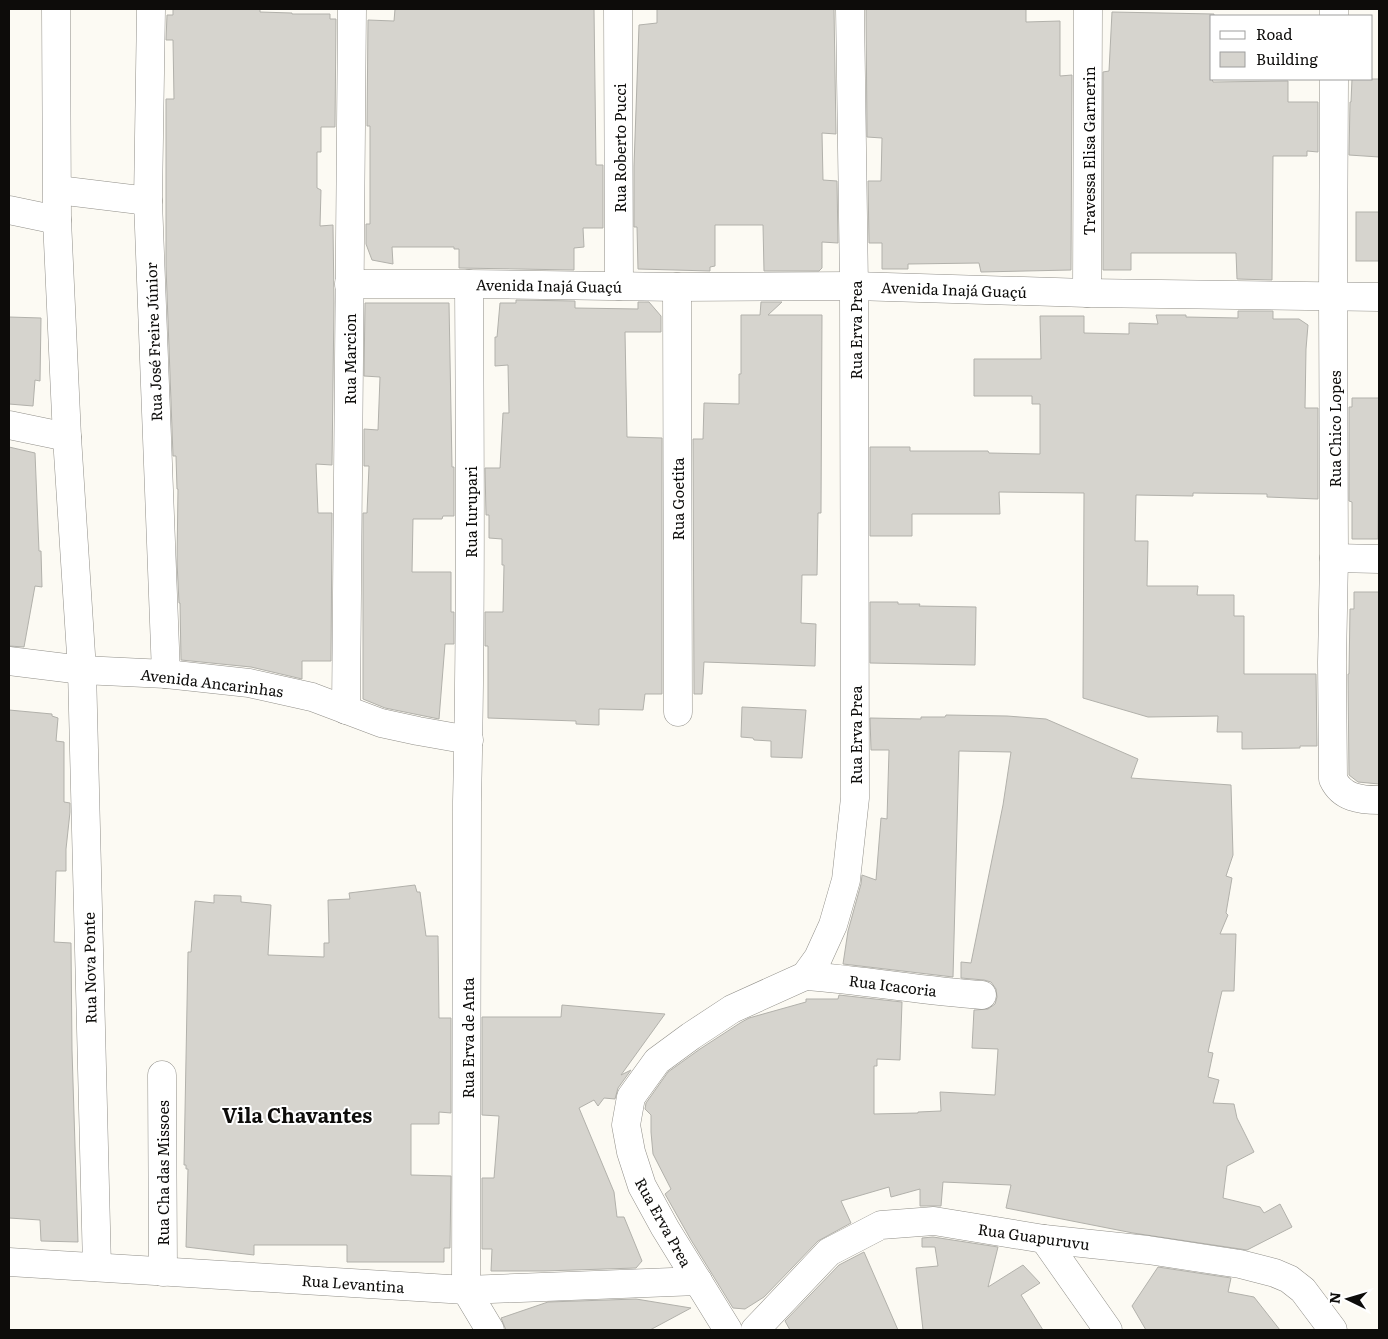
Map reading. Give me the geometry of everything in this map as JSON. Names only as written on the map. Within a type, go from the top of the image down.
[{"type":"street","points":[[56,9],[57,220],[67,437],[82,670]]},
{"type":"street","name":"Rua José Freire Júnior","points":[[151,9],[148,201],[166,674]]},
{"type":"street","name":"Rua Marcion","points":[[346,710],[352,9]]},
{"type":"street","name":"Rua Roberto Pucci","points":[[618,9],[619,286]]},
{"type":"street","name":"Rua Erva Prea","points":[[728,1330],[664,1228],[642,1186],[631,1152],[626,1125],[631,1097],[657,1061],[732,1009],[805,976],[818,958],[833,925],[846,880],[855,798],[854,286],[850,9]]},
{"type":"street","name":"Travessa Elisa Garnerin","points":[[1087,293],[1088,9]]},
{"type":"street","name":"Rua Chico Lopes","points":[[1334,80],[1333,779],[1338,789],[1345,793],[1354,797],[1379,800]]},
{"type":"street","points":[[58,190],[148,201]]},
{"type":"street","points":[[9,210],[57,220]]},
{"type":"street","name":"Avenida Inajá Guaçú","points":[[350,284],[677,287],[854,286],[1087,293],[1379,297]]},
{"type":"street","name":"Rua Iurupari","points":[[469,284],[469,740]]},
{"type":"street","name":"Rua Goetita","points":[[677,287],[678,712]]},
{"type":"street","points":[[9,425],[67,437]]},
{"type":"street","points":[[1334,558],[1379,558]]},
{"type":"street","name":"Avenida Ancarinhas","points":[[9,660],[82,670],[166,674],[249,683],[312,696],[381,723],[469,740]]},
{"type":"street","name":"Rua Nova Ponte","points":[[82,670],[97,1267]]},
{"type":"street","name":"Rua Erva de Anta","points":[[466,1290],[467,802],[469,740]]},
{"type":"street","name":"Rua Icacoria","points":[[805,976],[982,995]]},
{"type":"street","name":"Rua Cha das Missoes","points":[[162,1075],[163,1272]]},
{"type":"street","name":"Rua Guapuruvu","points":[[755,1330],[829,1252],[881,1225],[934,1221],[1044,1239],[1148,1250],[1240,1264],[1275,1273],[1289,1279],[1303,1290],[1331,1328]]},
{"type":"street","points":[[1044,1239],[1108,1330]]},
{"type":"street","name":"Rua Levantina","points":[[9,1262],[466,1290],[698,1281]]},
{"type":"street","points":[[466,1290],[490,1330]]},
{"type":"building","points":[[173,9],[260,9],[260,12],[330,14],[330,19],[336,19],[335,127],[321,127],[321,152],[317,152],[317,188],[321,190],[320,226],[333,225],[332,465],[316,464],[318,513],[332,513],[331,661],[302,661],[302,679],[251,667],[181,660],[177,562],[178,489],[176,456],[173,456],[166,267],[166,99],[174,99],[173,40],[166,40],[167,15],[173,15]]},
{"type":"building","points":[[395,9],[594,9],[596,165],[603,165],[603,228],[583,228],[584,247],[574,248],[574,270],[459,268],[459,249],[454,249],[454,247],[392,247],[393,264],[372,260],[366,244],[366,224],[370,224],[370,126],[367,126],[368,20],[394,21]]},
{"type":"building","points":[[657,9],[834,9],[836,134],[822,133],[823,180],[837,181],[838,243],[822,242],[822,268],[819,271],[764,271],[763,225],[715,225],[715,266],[710,267],[710,271],[638,269],[637,227],[634,227],[634,166],[639,25],[657,23]]},
{"type":"building","points":[[866,9],[1026,9],[1026,22],[1060,21],[1060,76],[1072,75],[1071,270],[981,272],[979,263],[908,264],[908,269],[882,269],[882,243],[869,243],[868,181],[881,181],[882,138],[867,137]]},
{"type":"building","points":[[1112,12],[1214,14],[1210,15],[1210,80],[1213,82],[1288,81],[1288,102],[1318,102],[1318,152],[1307,151],[1307,156],[1273,156],[1272,280],[1237,279],[1236,253],[1131,253],[1131,270],[1103,270],[1103,72],[1109,71]]},
{"type":"building","points":[[1379,79],[1379,157],[1349,155],[1352,80]]},
{"type":"building","points":[[1356,212],[1379,212],[1379,261],[1356,261]]},
{"type":"building","points":[[516,300],[575,301],[575,308],[638,309],[638,302],[649,302],[661,316],[661,332],[625,332],[627,437],[662,438],[662,694],[645,694],[643,710],[599,709],[599,725],[576,724],[576,721],[488,718],[488,646],[485,646],[485,612],[503,612],[504,565],[502,565],[502,539],[489,538],[489,515],[486,515],[485,468],[500,468],[503,413],[509,413],[508,365],[495,366],[495,337],[497,337],[500,303],[516,303]]},
{"type":"building","points":[[761,302],[782,302],[768,315],[822,315],[821,513],[818,513],[817,575],[802,575],[801,623],[816,624],[815,666],[704,662],[702,694],[694,694],[693,439],[703,439],[704,403],[739,404],[741,315],[760,315]]},
{"type":"building","points":[[365,303],[449,303],[454,516],[443,516],[442,519],[413,519],[412,572],[451,572],[451,612],[454,612],[454,644],[445,644],[439,719],[385,708],[363,699],[363,513],[367,513],[369,466],[364,466],[364,429],[378,430],[380,377],[364,376]]},
{"type":"building","points":[[1238,311],[1273,311],[1273,319],[1299,319],[1308,325],[1305,408],[1318,408],[1318,499],[1267,497],[1267,494],[1193,493],[1193,496],[1136,495],[1135,541],[1148,541],[1147,586],[1198,586],[1197,595],[1234,595],[1234,616],[1244,616],[1244,674],[1316,674],[1317,746],[1242,749],[1242,732],[1217,732],[1218,716],[1148,717],[1083,698],[1084,493],[999,492],[1000,514],[912,514],[912,536],[870,536],[870,447],[910,447],[910,451],[988,451],[989,453],[1040,454],[1040,404],[1032,404],[1032,396],[974,396],[974,359],[1041,359],[1040,316],[1084,316],[1084,333],[1129,334],[1129,323],[1158,324],[1156,315],[1238,318]]},
{"type":"building","points":[[9,317],[41,318],[40,381],[35,380],[33,406],[9,404]]},
{"type":"building","points":[[1352,398],[1379,398],[1378,539],[1352,539],[1352,502],[1349,501],[1349,407],[1352,407]]},
{"type":"building","points":[[9,447],[35,453],[42,587],[35,586],[24,647],[9,646]]},
{"type":"building","points":[[1354,592],[1379,592],[1379,784],[1358,782],[1349,775],[1348,674],[1350,609],[1354,609]]},
{"type":"building","points":[[870,602],[898,602],[898,604],[920,604],[919,606],[976,607],[975,665],[870,663]]},
{"type":"building","points":[[742,707],[806,710],[802,758],[771,757],[771,741],[741,737]]},
{"type":"building","points":[[9,710],[52,714],[52,716],[58,718],[56,741],[64,742],[64,802],[70,803],[70,812],[66,871],[56,871],[54,942],[71,943],[72,1050],[78,1242],[41,1241],[40,1220],[9,1218]]},
{"type":"building","points":[[946,715],[1046,719],[1138,759],[1131,778],[1231,785],[1233,855],[1226,876],[1232,878],[1226,913],[1228,915],[1220,934],[1236,934],[1234,991],[1222,991],[1208,1052],[1213,1053],[1208,1077],[1219,1080],[1213,1103],[1234,1104],[1237,1118],[1254,1152],[1227,1166],[1223,1198],[1260,1207],[1264,1213],[1280,1204],[1292,1227],[1247,1250],[1133,1233],[1006,1208],[1011,1185],[943,1182],[941,1206],[920,1206],[920,1189],[891,1197],[889,1187],[841,1201],[851,1223],[818,1241],[764,1297],[745,1309],[733,1308],[665,1194],[671,1189],[653,1154],[651,1115],[645,1109],[646,1103],[668,1072],[749,1018],[806,1002],[806,999],[838,999],[839,995],[902,1002],[900,1060],[877,1059],[877,1066],[874,1066],[874,1114],[941,1111],[940,1092],[995,1095],[998,1049],[972,1048],[974,1010],[988,1009],[995,1004],[997,997],[996,989],[991,982],[961,978],[961,962],[971,963],[1003,805],[1011,752],[959,751],[953,977],[843,964],[848,931],[862,875],[876,880],[881,818],[887,819],[889,750],[871,750],[870,718],[921,719],[921,717],[945,717]]},
{"type":"building","points":[[415,885],[417,892],[420,892],[426,936],[438,936],[439,1018],[451,1018],[451,1113],[439,1112],[439,1124],[411,1124],[411,1175],[451,1176],[450,1248],[444,1248],[444,1262],[347,1262],[347,1245],[254,1245],[254,1255],[186,1247],[188,1169],[184,1165],[188,952],[191,952],[195,901],[214,903],[214,895],[241,896],[241,902],[271,905],[268,955],[324,957],[324,943],[329,943],[328,900],[350,899],[349,893]]},
{"type":"building","points":[[562,1005],[665,1014],[621,1075],[631,1070],[618,1088],[615,1099],[604,1098],[598,1106],[594,1100],[579,1108],[614,1192],[617,1217],[624,1217],[642,1261],[636,1268],[491,1271],[492,1249],[482,1249],[482,1178],[494,1178],[499,1116],[482,1115],[482,1017],[561,1017]]},
{"type":"building","points":[[933,1237],[998,1247],[988,1287],[1023,1265],[1040,1283],[1021,1295],[1043,1330],[923,1330],[916,1268],[938,1266],[935,1247],[922,1247],[922,1238]]},
{"type":"building","points":[[864,1252],[898,1330],[790,1330],[785,1321],[839,1265]]},
{"type":"building","points":[[1158,1267],[1231,1278],[1228,1292],[1254,1297],[1280,1330],[1146,1330],[1132,1306]]},
{"type":"building","points":[[636,1299],[691,1308],[650,1330],[506,1330],[501,1318],[548,1302]]},
{"type":"district","name":"Vila Chavantes","points":[[297,1114]]}]
